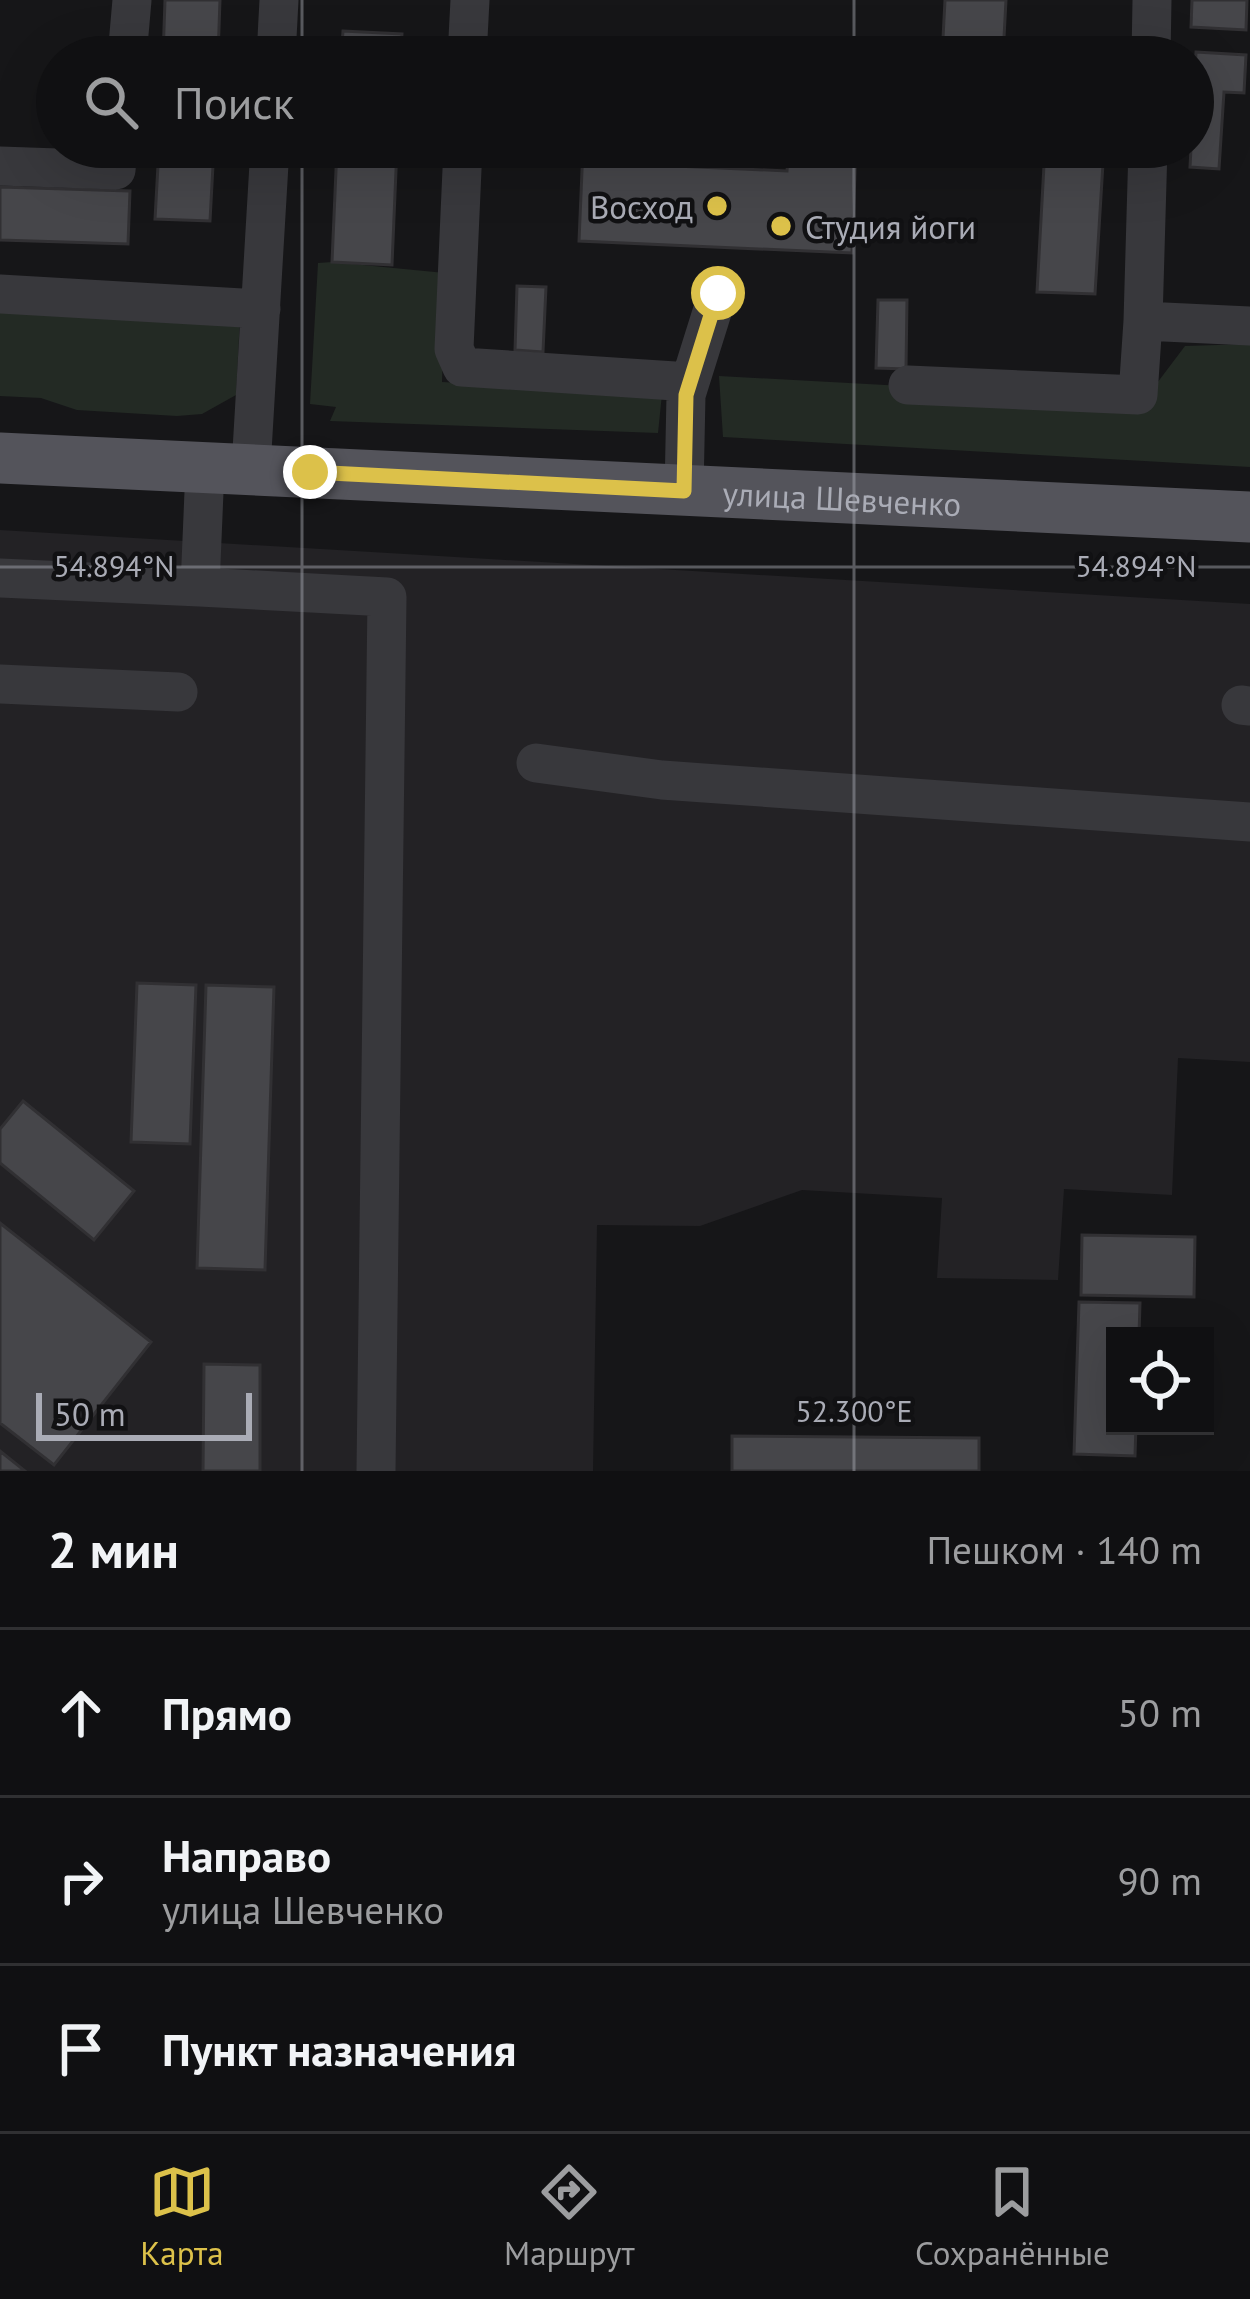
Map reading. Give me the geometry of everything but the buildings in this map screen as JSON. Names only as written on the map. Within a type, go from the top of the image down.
[{"type":"main road","name":"улица Шевченко","points":[[0,458],[1250,517]]},
{"type":"street","points":[[129,36],[132,0]]},
{"type":"street","points":[[276,36],[279,0]]},
{"type":"street","points":[[468,36],[470,0]]},
{"type":"street","points":[[1151,36],[1152,0]]},
{"type":"street","points":[[0,166],[36,167]]},
{"type":"street","points":[[58,168],[116,168]]},
{"type":"street","points":[[200,587],[261,309],[269,168]]},
{"type":"street","points":[[462,168],[454,350],[462,367],[690,382]]},
{"type":"street","points":[[908,386],[1138,395],[1147,168]]},
{"type":"street","points":[[684,491],[686,395],[718,293]]},
{"type":"street","points":[[0,294],[261,309]]},
{"type":"street","points":[[1143,321],[1250,326]]},
{"type":"street","points":[[0,578],[387,597],[376,1471]]},
{"type":"street","points":[[0,684],[178,692]]},
{"type":"street","points":[[536,763],[662,780],[1250,822]]},
{"type":"shaded area","points":[[318,263],[445,273],[442,382],[662,394],[658,433],[330,421],[336,407],[310,404]]},
{"type":"shaded area","points":[[0,307],[240,318],[236,395],[202,414],[177,416],[77,410],[41,398],[0,396]]},
{"type":"shaded area","points":[[1250,344],[1250,467],[723,437],[719,376],[1145,399],[1185,346]]},
{"type":"shaded area","points":[[0,530],[1250,604],[1250,1062],[1178,1058],[1172,1195],[1064,1189],[1058,1280],[937,1278],[942,1198],[802,1190],[700,1226],[597,1225],[593,1471],[0,1471]]},
{"type":"place","name":"Восход","points":[[717,206]]},
{"type":"place","name":"Студия йоги","points":[[781,226]]},
{"type":"route","points":[[310,472],[684,491],[686,395],[718,293]]}]
